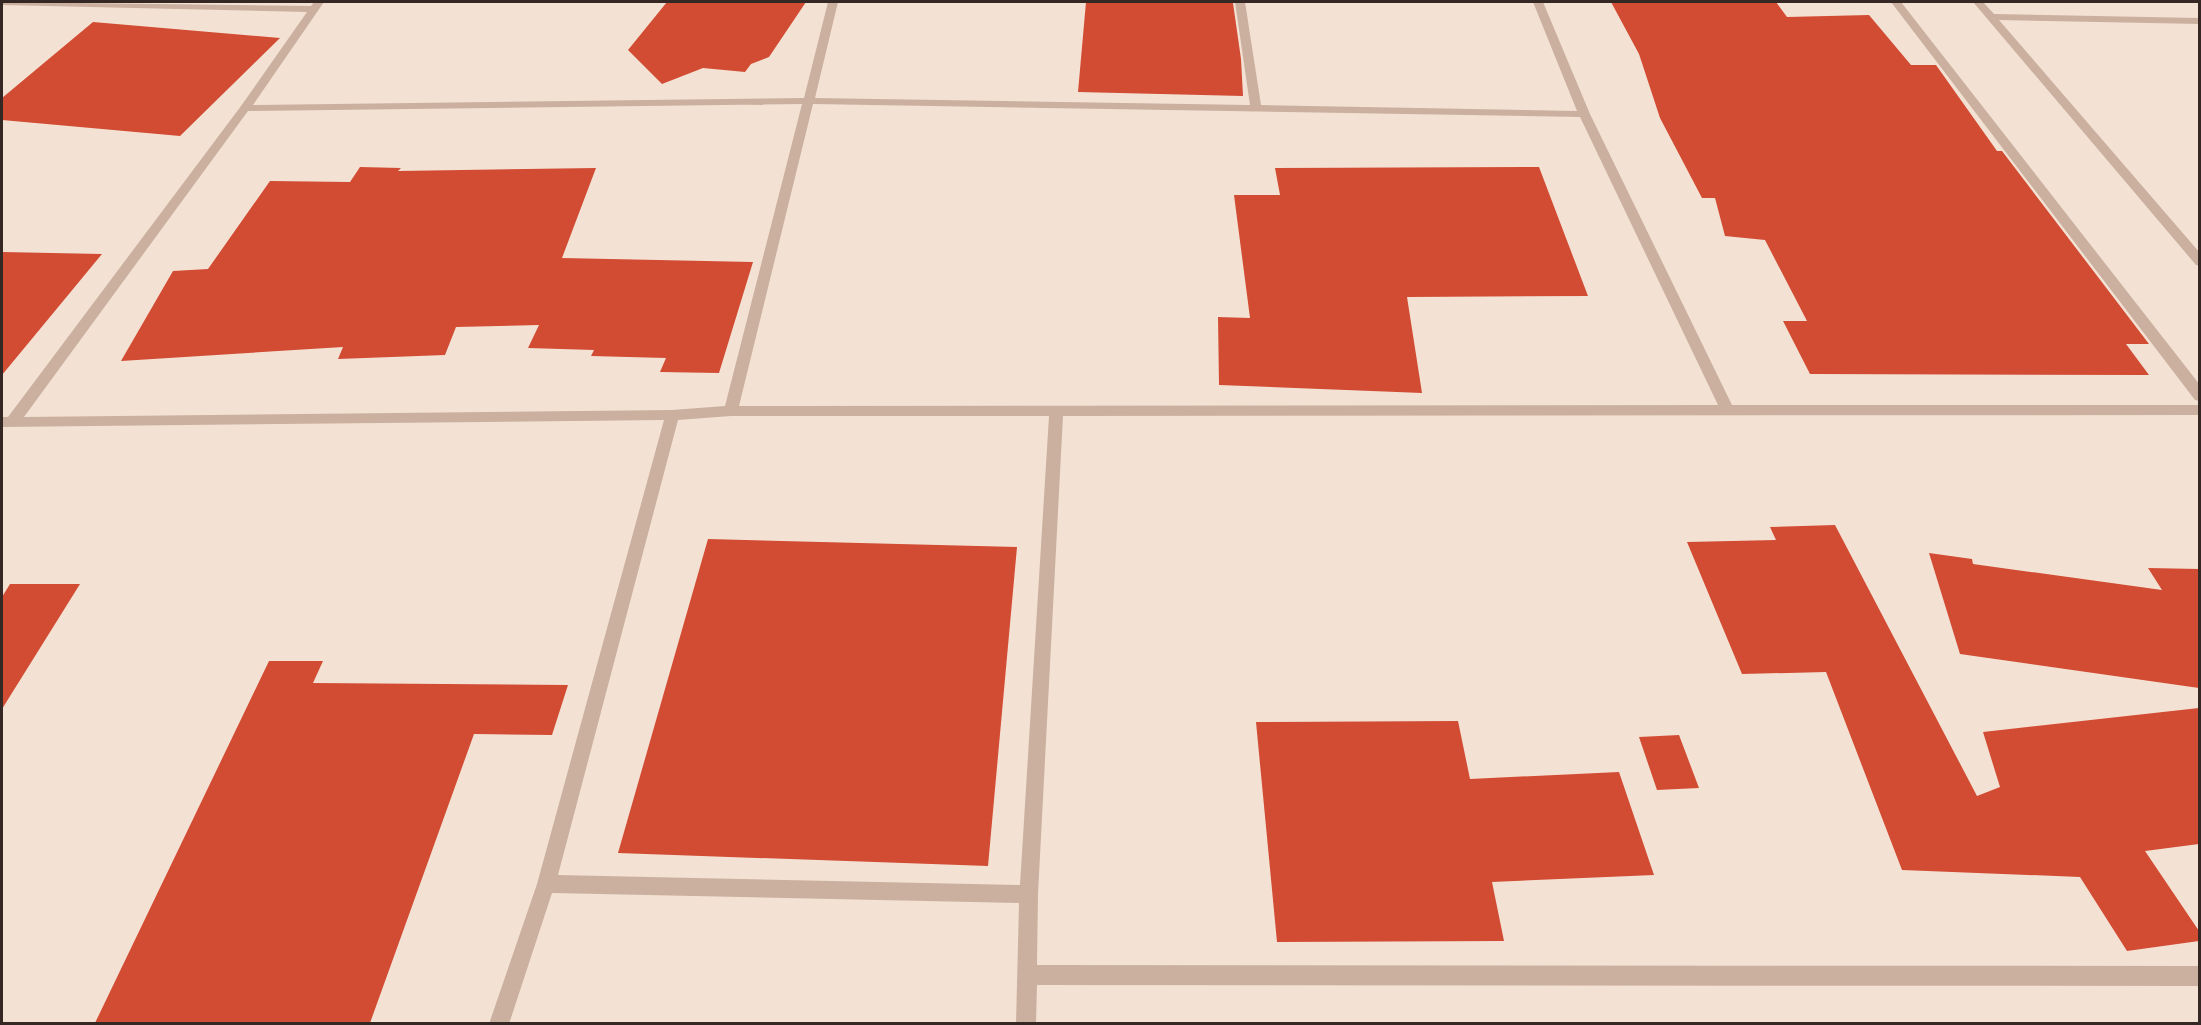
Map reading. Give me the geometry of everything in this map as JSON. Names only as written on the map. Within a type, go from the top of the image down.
[{"type":"street","points":[[2,2],[316,5]]},
{"type":"street","points":[[731,411],[833,2]]},
{"type":"street","points":[[1240,2],[1256,108]]},
{"type":"street","points":[[1538,2],[1584,114],[1727,410]]},
{"type":"street","points":[[1896,2],[2199,396]]},
{"type":"street","points":[[1978,2],[2199,262]]},
{"type":"street","points":[[7,422],[245,108],[316,5]]},
{"type":"street","points":[[1991,17],[2199,21]]},
{"type":"street","points":[[245,108],[808,101],[1584,114]]},
{"type":"street","points":[[7,422],[672,415],[731,411],[2199,410]]},
{"type":"street","points":[[1026,1023],[1029,975],[1029,894],[1056,411]]},
{"type":"street","points":[[498,1023],[546,884],[672,415]]},
{"type":"street","points":[[546,884],[1029,894]]},
{"type":"street","points":[[1029,975],[2199,976]]},
{"type":"building","points":[[667,2],[806,2],[769,57],[751,64],[745,72],[703,68],[662,84],[628,50]]},
{"type":"building","points":[[1086,2],[1233,3],[1241,59],[1243,96],[1078,92]]},
{"type":"building","points":[[1611,2],[1776,2],[1787,17],[1869,15],[1911,65],[1936,65],[1997,151],[2002,151],[2149,344],[2126,344],[2149,375],[1810,374],[1783,321],[1807,321],[1765,240],[1725,236],[1715,198],[1702,198],[1660,118],[1639,54]]},
{"type":"building","points":[[93,22],[280,38],[180,136],[2,120],[2,98]]},
{"type":"building","points":[[360,167],[401,168],[398,171],[596,168],[562,258],[753,262],[719,373],[660,372],[666,358],[591,356],[594,350],[528,348],[539,325],[456,327],[445,355],[338,359],[343,347],[121,361],[173,271],[208,269],[270,181],[350,182]]},
{"type":"building","points":[[1539,167],[1588,296],[1407,297],[1422,393],[1219,385],[1218,317],[1250,318],[1234,195],[1280,195],[1275,168]]},
{"type":"building","points":[[2,252],[102,254],[2,375]]},
{"type":"building","points":[[1835,525],[1977,796],[2000,787],[1983,732],[2199,708],[2199,844],[2145,851],[2199,931],[2199,941],[2127,951],[2080,877],[1902,870],[1826,672],[1742,674],[1687,542],[1776,540],[1770,527]]},
{"type":"building","points":[[708,539],[1017,547],[988,866],[618,853]]},
{"type":"building","points":[[1929,553],[1972,559],[1973,564],[2162,590],[2148,568],[2199,569],[2199,688],[1960,654]]},
{"type":"building","points":[[10,584],[80,584],[2,709],[2,597]]},
{"type":"building","points":[[269,661],[323,661],[313,683],[568,685],[552,735],[474,734],[370,1023],[95,1023]]},
{"type":"building","points":[[1458,721],[1470,779],[1619,772],[1654,875],[1492,882],[1504,941],[1277,942],[1256,722]]},
{"type":"building","points":[[1679,735],[1699,788],[1657,790],[1639,737]]}]
